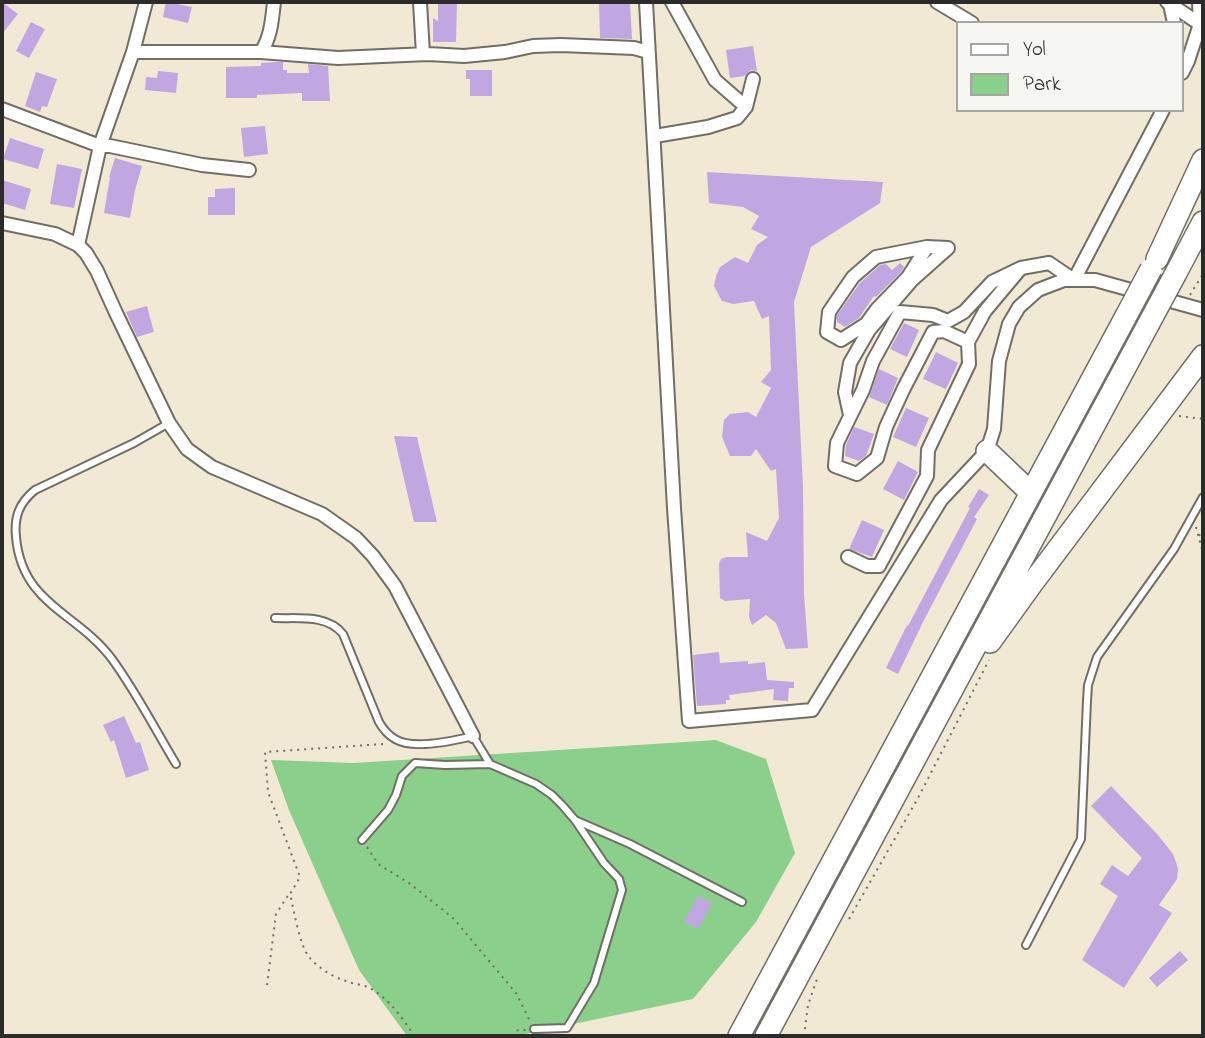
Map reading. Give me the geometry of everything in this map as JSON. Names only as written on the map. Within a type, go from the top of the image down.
[{"type":"highway","points":[[1154,264],[1203,160]]},
{"type":"highway","points":[[739,1036],[1203,174]]},
{"type":"highway","points":[[841,914],[1203,222]]},
{"type":"highway","points":[[1175,406],[1203,356]]},
{"type":"highway","points":[[766,1036],[841,914],[983,651],[1031,585],[1175,406],[1203,376]]},
{"type":"highway","points":[[987,451],[1031,493]]},
{"type":"street","points":[[78,245],[100,146],[134,52],[146,2]]},
{"type":"street","points":[[261,52],[270,30],[274,2]]},
{"type":"street","points":[[420,2],[423,54]]},
{"type":"street","points":[[646,2],[674,508],[689,721],[812,710],[941,500],[987,451],[994,429],[999,361],[1009,324],[1019,307],[1038,290],[1064,280],[1095,281],[1203,310]]},
{"type":"street","points":[[672,2],[715,80],[746,107]]},
{"type":"street","points":[[937,2],[969,21]]},
{"type":"street","points":[[1184,69],[1200,24],[1199,2]]},
{"type":"street","points":[[1168,3],[1200,24]]},
{"type":"street","points":[[1168,3],[1173,21]]},
{"type":"street","points":[[134,52],[261,52],[338,58],[464,55],[547,45],[634,48],[648,52]]},
{"type":"street","points":[[654,136],[708,127],[737,118],[746,107],[753,79]]},
{"type":"street","points":[[2,109],[100,146],[202,165],[249,170]]},
{"type":"street","points":[[1074,280],[1162,112]]},
{"type":"street","points":[[2,223],[55,234],[78,245],[86,253],[169,423],[187,449],[212,467],[322,514],[356,538],[373,556],[395,586],[474,736]]},
{"type":"street","points":[[850,415],[845,392],[850,363],[869,330],[912,280],[948,248],[927,247],[876,257],[853,276],[829,312],[827,332],[841,340],[866,324],[908,277],[927,247]]},
{"type":"street","points":[[968,342],[944,331],[933,332],[886,428],[877,458],[857,474],[835,466],[837,443],[863,390],[873,361],[900,312],[933,315],[948,321],[964,312],[992,282],[1021,268],[1049,263],[1074,280]]},
{"type":"street","points":[[848,557],[867,566],[879,566],[927,476],[928,450],[968,364],[968,342],[985,311],[1021,268]]},
{"type":"lane","points":[[169,423],[29,495],[20,507],[15,526],[17,552],[30,581],[49,604],[111,657],[176,764]]},
{"type":"lane","points":[[1026,945],[1081,839],[1088,685],[1097,657],[1174,549],[1203,497]]},
{"type":"lane","points":[[275,618],[324,621],[343,634],[379,722],[388,735],[403,743],[442,742],[474,736],[490,764]]},
{"type":"lane","points":[[362,840],[388,810],[402,776],[415,763],[490,764],[545,789],[562,805],[604,863],[619,879],[622,890],[594,984],[567,1028],[534,1029]]},
{"type":"lane","points":[[575,820],[630,844],[743,902]]},
{"type":"path","points":[[1184,304],[1203,274]]},
{"type":"path","points":[[1175,406],[1203,419]]},
{"type":"path","points":[[1193,516],[1203,553]]},
{"type":"path","points":[[1199,537],[1203,528]]},
{"type":"path","points":[[841,914],[918,798],[993,654]]},
{"type":"path","points":[[267,985],[276,914],[300,877],[268,792],[265,752],[403,743]]},
{"type":"path","points":[[362,840],[378,864],[409,883],[453,918],[516,993],[534,1029],[518,1030],[512,1036]]},
{"type":"path","points":[[290,894],[308,956],[325,971],[346,982],[366,986],[385,999],[413,1036]]},
{"type":"path","points":[[804,1036],[808,1005],[821,970]]},
{"type":"green space","points":[[716,740],[766,759],[795,853],[756,922],[693,999],[516,1036],[407,1036],[359,970],[289,810],[271,760],[354,763]]},
{"type":"building","points":[[2,2],[18,14],[2,34]]},
{"type":"building","points":[[166,2],[192,7],[188,23],[163,17]]},
{"type":"building","points":[[438,2],[457,2],[456,42],[433,42],[433,18],[438,21]]},
{"type":"building","points":[[599,2],[630,2],[632,39],[600,38]]},
{"type":"building","points":[[31,22],[45,29],[29,58],[16,51]]},
{"type":"building","points":[[753,46],[757,71],[751,70],[745,76],[730,78],[726,50]]},
{"type":"building","points":[[283,62],[283,70],[287,70],[287,73],[309,73],[308,64],[328,66],[330,101],[302,101],[302,93],[226,98],[226,67]]},
{"type":"building","points":[[466,70],[492,70],[492,96],[470,96],[470,79],[466,79]]},
{"type":"building","points":[[158,71],[178,73],[176,93],[145,90],[146,77],[157,78]]},
{"type":"building","points":[[36,72],[57,79],[47,107],[42,106],[40,112],[25,106]]},
{"type":"building","points":[[265,126],[268,154],[244,157],[241,128]]},
{"type":"building","points":[[10,138],[44,149],[38,169],[3,159]]},
{"type":"building","points":[[115,158],[142,166],[130,218],[104,213],[109,177]]},
{"type":"building","points":[[57,164],[82,169],[74,208],[50,204]]},
{"type":"building","points":[[707,172],[883,182],[880,203],[811,247],[794,302],[808,648],[786,649],[776,623],[766,615],[752,625],[749,617],[750,599],[725,601],[720,598],[721,559],[748,557],[746,532],[767,541],[779,518],[776,469],[771,471],[756,449],[751,456],[730,456],[722,437],[724,420],[730,414],[748,412],[756,417],[771,388],[761,382],[771,370],[769,316],[762,319],[754,301],[733,304],[722,301],[714,286],[720,267],[735,257],[748,263],[757,245],[768,237],[751,229],[759,216],[743,207],[709,203]]},
{"type":"building","points":[[2,180],[31,189],[25,210],[2,203]]},
{"type":"building","points":[[235,188],[235,215],[208,215],[208,197],[215,197],[215,189]]},
{"type":"building","points":[[900,263],[904,267],[901,272],[874,296],[859,318],[845,327],[837,322],[837,315],[860,283],[880,265],[886,264],[892,270]]},
{"type":"building","points":[[147,306],[154,332],[137,337],[126,312]]},
{"type":"building","points":[[904,323],[919,330],[907,357],[890,349]]},
{"type":"building","points":[[936,352],[958,363],[946,389],[923,379]]},
{"type":"building","points":[[879,369],[898,378],[887,405],[869,397]]},
{"type":"building","points":[[906,408],[929,418],[916,447],[893,437]]},
{"type":"building","points":[[854,427],[874,434],[866,456],[859,461],[845,456],[846,445]]},
{"type":"building","points":[[394,436],[417,437],[437,522],[414,522]]},
{"type":"building","points":[[898,461],[918,472],[904,500],[883,489]]},
{"type":"building","points":[[979,489],[989,495],[974,517],[977,519],[898,674],[886,668]]},
{"type":"building","points":[[862,520],[884,530],[872,557],[849,549]]},
{"type":"building","points":[[719,652],[720,663],[765,662],[767,680],[794,682],[794,688],[789,688],[788,701],[773,700],[774,689],[729,695],[730,700],[726,700],[726,704],[697,706],[693,655]]},
{"type":"building","points":[[124,716],[136,743],[140,742],[149,770],[126,778],[114,740],[111,742],[103,725]]},
{"type":"building","points":[[1111,786],[1158,835],[1173,854],[1178,868],[1177,879],[1159,905],[1172,913],[1124,988],[1082,960],[1118,896],[1100,884],[1112,865],[1128,876],[1142,858],[1091,806]]},
{"type":"building","points":[[698,896],[712,903],[698,929],[684,922]]},
{"type":"building","points":[[1180,951],[1188,960],[1157,987],[1149,978]]}]
